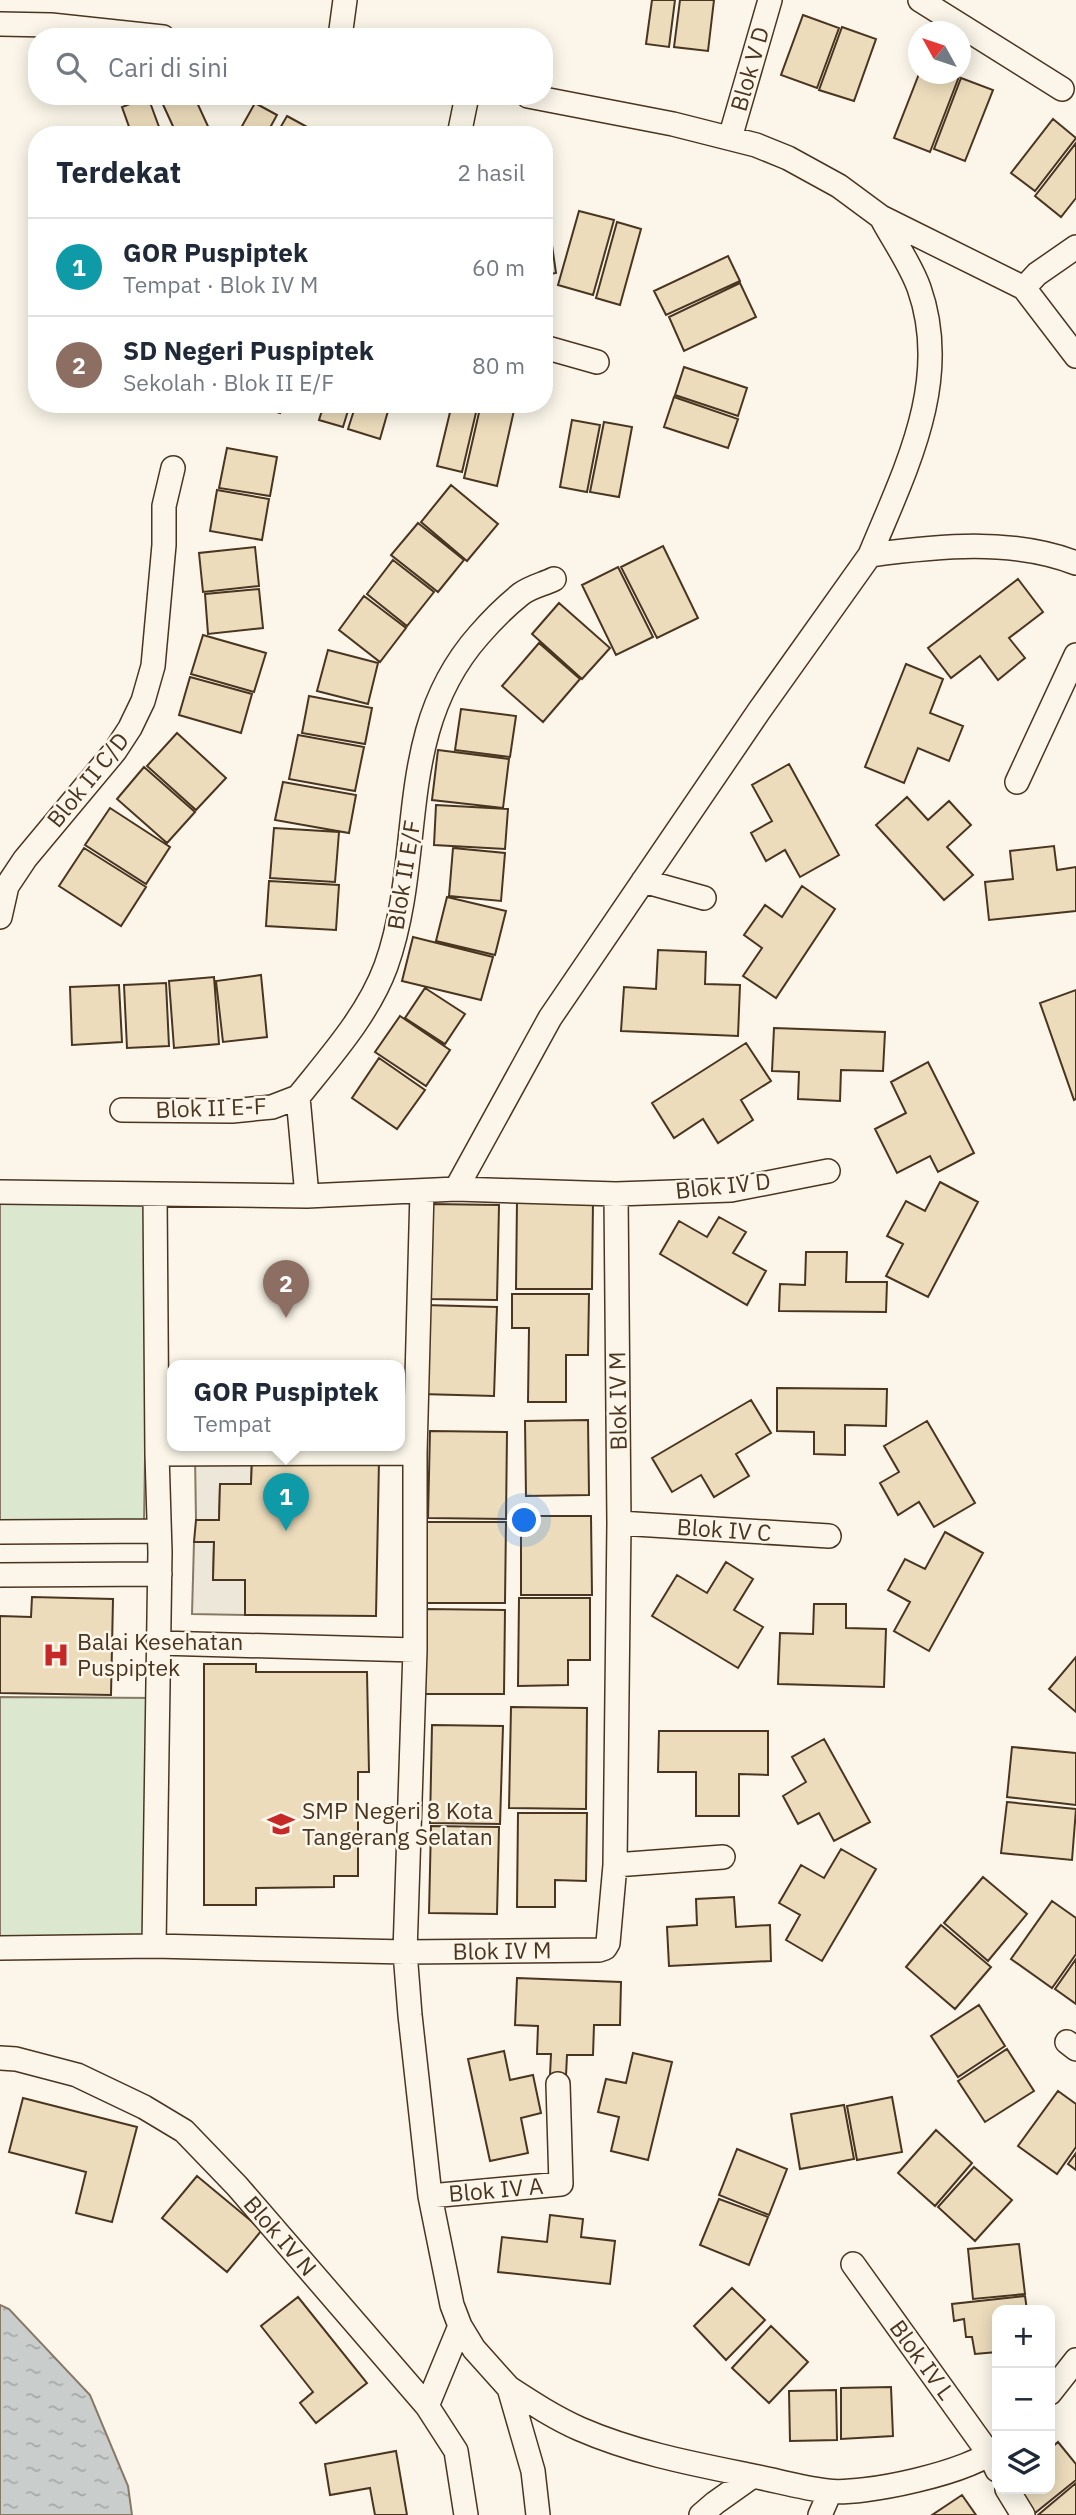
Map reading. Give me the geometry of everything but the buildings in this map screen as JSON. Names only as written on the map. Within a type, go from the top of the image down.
[{"type":"street","points":[[341,28],[345,0]]},
{"type":"street","name":"Blok V D","points":[[730,138],[770,0]]},
{"type":"street","points":[[920,0],[1062,89]]},
{"type":"street","points":[[0,24],[79,28]]},
{"type":"street","points":[[553,101],[673,124],[756,145],[788,158],[839,186],[881,217],[1024,288],[1076,356]]},
{"type":"street","points":[[461,126],[465,105]]},
{"type":"street","points":[[456,1189],[550,1018],[759,711],[870,555],[913,446],[929,391],[932,362],[930,327],[919,286],[881,217]]},
{"type":"street","points":[[1024,288],[1037,274],[1076,247]]},
{"type":"street","points":[[553,350],[597,362]]},
{"type":"street","name":"Blok II C/D","points":[[0,917],[4,887],[48,829],[115,751],[143,701],[153,666],[164,545],[164,506],[173,468]]},
{"type":"street","points":[[870,555],[966,545],[1031,551],[1076,563]]},
{"type":"street","name":"Blok II E/F","points":[[298,1097],[372,999],[386,967],[398,925],[407,871],[422,747],[433,710],[447,680],[465,651],[522,593],[554,579]]},
{"type":"street","points":[[1017,782],[1076,654]]},
{"type":"street","points":[[643,881],[704,898]]},
{"type":"street","points":[[298,1097],[307,1196]]},
{"type":"street","name":"Blok II E-F","points":[[122,1110],[232,1111],[272,1107],[298,1097]]},
{"type":"street","name":"Blok IV D","points":[[0,1192],[307,1196],[456,1189],[616,1194],[731,1190],[828,1171]]},
{"type":"street","points":[[422,1191],[415,1453],[415,1650],[405,1952],[430,2196],[444,2271],[460,2326],[474,2349],[509,2388],[546,2412],[614,2442],[664,2458],[830,2492],[895,2486],[992,2459]]},
{"type":"street","points":[[154,1946],[160,1574],[155,1194]]},
{"type":"street","name":"Blok IV M","points":[[405,1952],[605,1948],[608,1942],[615,1865],[619,1523],[616,1194]]},
{"type":"street","points":[[157,1454],[415,1453]]},
{"type":"street","name":"Blok IV C","points":[[619,1523],[829,1536]]},
{"type":"street","points":[[0,1532],[159,1531]]},
{"type":"street","points":[[0,1575],[160,1574]]},
{"type":"street","points":[[159,1643],[415,1650]]},
{"type":"street","points":[[615,1865],[723,1857]]},
{"type":"street","points":[[0,1948],[154,1946],[405,1952]]},
{"type":"street","name":"Blok IV N","points":[[0,2058],[16,2059],[78,2075],[144,2107],[184,2131],[237,2186],[427,2406],[456,2451],[466,2515]]},
{"type":"street","name":"Blok IV A","points":[[430,2196],[561,2184],[558,2084]]},
{"type":"street","name":"Blok IV L","points":[[853,2264],[992,2454]]},
{"type":"street","points":[[427,2406],[460,2326]]},
{"type":"street","points":[[1055,2387],[1076,2360]]},
{"type":"street","points":[[509,2388],[533,2471],[538,2515]]},
{"type":"street","points":[[701,2515],[753,2476]]},
{"type":"street","points":[[820,2515],[830,2492]]},
{"type":"street","points":[[1010,2494],[1023,2515]]},
{"type":"green space","points":[[0,1203],[149,1204],[144,1524],[0,1522]]},
{"type":"green space","points":[[0,1697],[159,1698],[154,1947],[0,1946]]},
{"type":"shaded area","points":[[195,1456],[252,1458],[251,1484],[220,1484],[219,1520],[196,1520]]},
{"type":"shaded area","points":[[194,1542],[214,1542],[213,1579],[245,1580],[245,1615],[192,1614]]},
{"type":"water","points":[[0,2305],[9,2309],[90,2395],[128,2486],[132,2515],[0,2515]]},
{"type":"place","name":"SD Negeri Puspiptek","points":[[286,1318]]},
{"type":"place","name":"GOR Puspiptek","points":[[286,1531]]},
{"type":"place","name":"Balai Kesehatan Puspiptek","points":[[56,1655]]},
{"type":"place","name":"SMP Negeri 8 Kota Tangerang Selatan","points":[[281,1824]]}]
